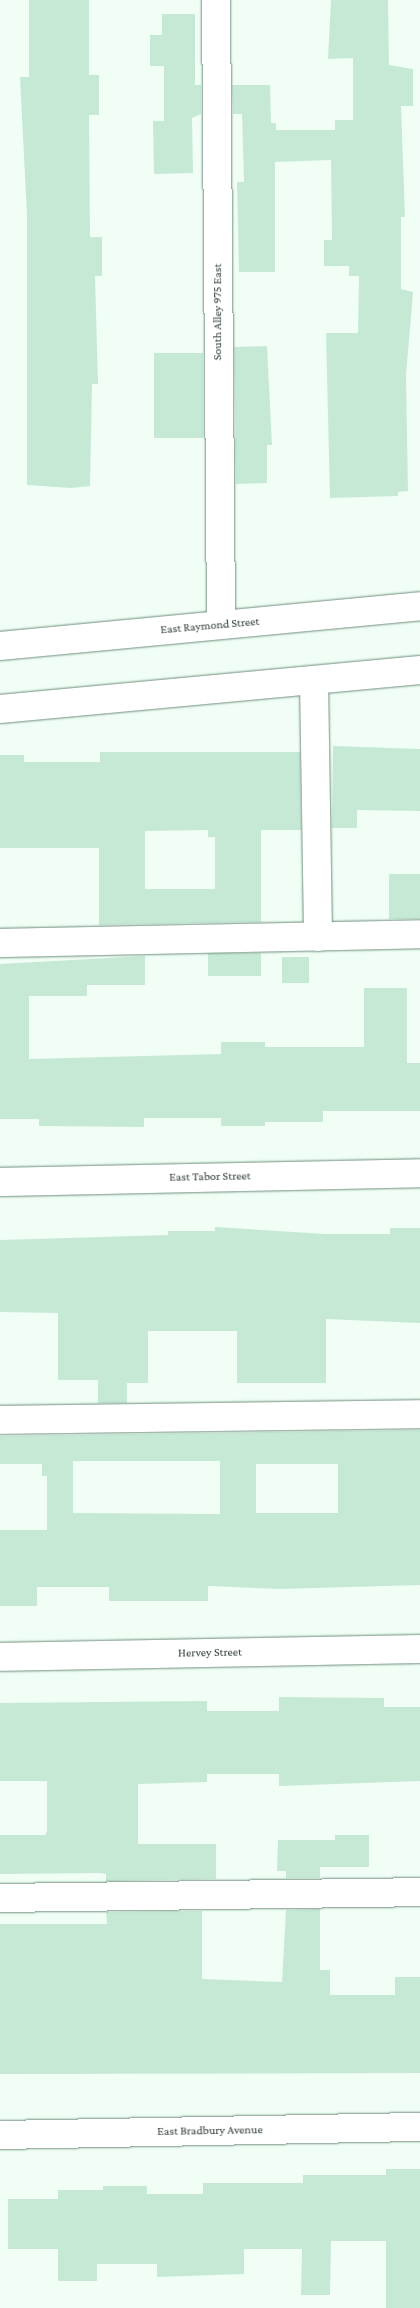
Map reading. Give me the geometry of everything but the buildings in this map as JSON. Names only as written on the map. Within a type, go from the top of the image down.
[{"type":"street","name":"South Alley 975 East","points":[[216,0],[221,624]]},
{"type":"street","name":"East Raymond Street","points":[[0,646],[420,606]]},
{"type":"street","points":[[0,709],[420,670]]},
{"type":"street","points":[[314,680],[318,938]]},
{"type":"street","points":[[0,943],[318,938],[420,934]]},
{"type":"street","name":"East Tabor Street","points":[[0,1182],[420,1173]]},
{"type":"street","points":[[0,1420],[420,1414]]},
{"type":"street","name":"Hervey Street","points":[[0,1657],[420,1649]]},
{"type":"street","points":[[0,1898],[420,1892]]},
{"type":"street","name":"East Bradbury Avenue","points":[[0,2134],[420,2127]]}]
